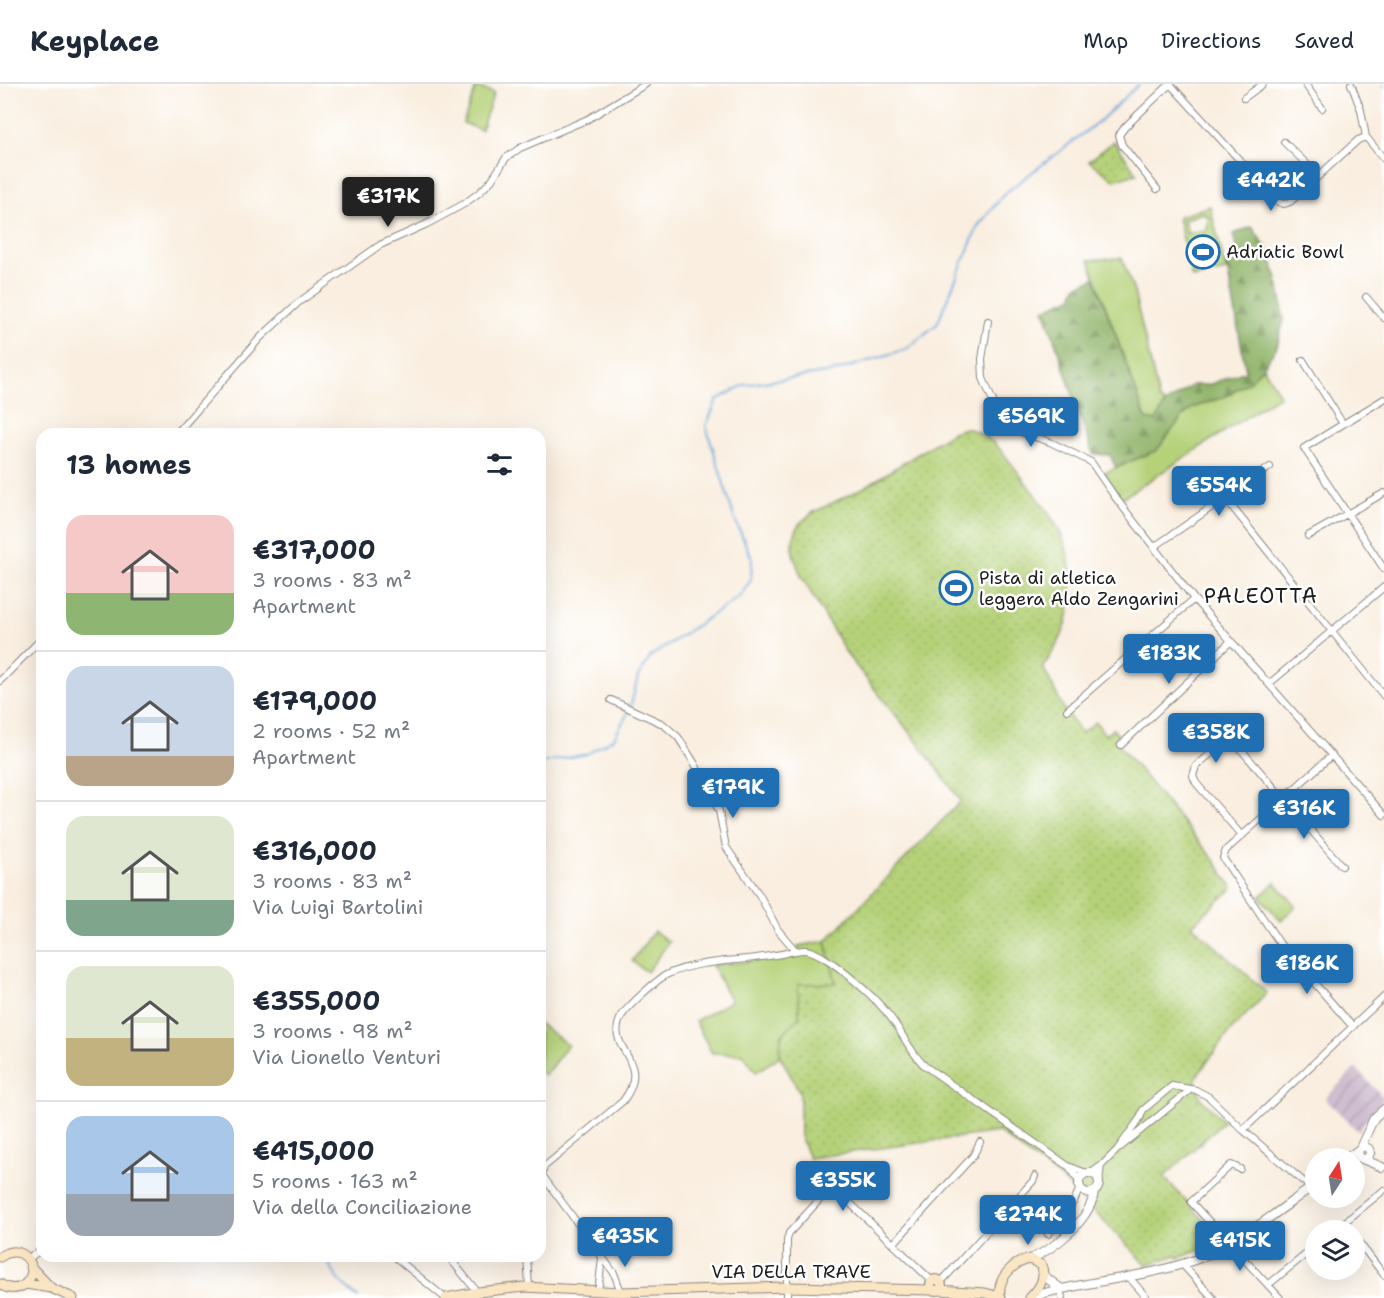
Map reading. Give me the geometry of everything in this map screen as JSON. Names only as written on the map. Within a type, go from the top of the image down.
[{"type":"main road","points":[[1,1254],[17,1252],[30,1263],[51,1288]]},
{"type":"main road","points":[[987,1295],[1017,1264],[1030,1259],[1041,1265],[1043,1273],[1038,1290],[1031,1298]]},
{"type":"main road","points":[[26,1284],[31,1276],[30,1263]]},
{"type":"main road","points":[[936,1285],[1001,1297],[1002,1281]]},
{"type":"main road","points":[[0,1284],[14,1289]]},
{"type":"main road","points":[[2,1298],[26,1284],[51,1288],[73,1298]]},
{"type":"main road","name":"VIA DELLA TRAVE","points":[[446,1298],[475,1292],[529,1287],[564,1294],[787,1287],[921,1289],[936,1285]]},
{"type":"street","points":[[181,428],[260,338],[299,302],[380,246],[427,224],[472,198],[491,181],[506,159],[520,148],[588,119],[646,84]]},
{"type":"street","points":[[1157,189],[1122,145],[1119,135],[1170,84],[1278,202],[1284,204],[1290,202],[1358,140],[1366,137]]},
{"type":"street","points":[[1244,98],[1263,84]]},
{"type":"street","points":[[1305,84],[1322,108]]},
{"type":"street","points":[[1351,84],[1361,110],[1366,137],[1384,159]]},
{"type":"street","points":[[1284,142],[1319,176]]},
{"type":"street","points":[[1366,297],[1384,318]]},
{"type":"street","points":[[988,321],[982,359],[984,378],[994,404],[1018,431],[1061,447],[1091,462],[1194,599],[1270,682],[1384,815]]},
{"type":"street","points":[[1303,360],[1344,424]]},
{"type":"street","points":[[1384,399],[1304,448],[1384,568]]},
{"type":"street","points":[[1154,547],[1270,467]]},
{"type":"street","points":[[1308,536],[1384,493]]},
{"type":"street","points":[[1225,498],[1384,696]]},
{"type":"street","points":[[1270,682],[1384,587]]},
{"type":"street","points":[[1067,710],[1194,599]]},
{"type":"street","points":[[1121,745],[1231,640]]},
{"type":"street","points":[[0,681],[36,644]]},
{"type":"street","points":[[611,700],[663,724],[684,746],[719,811],[726,847],[760,896],[778,930],[795,950]]},
{"type":"street","points":[[1242,836],[1195,781],[1193,773],[1198,764],[1224,742],[1233,742],[1342,866]]},
{"type":"street","points":[[1332,755],[1225,852],[1224,861],[1280,944],[1353,1027]]},
{"type":"street","points":[[546,1165],[623,1101],[632,1089],[634,1069],[617,1036],[617,1026],[621,1016],[651,986],[665,975],[706,963],[775,956],[795,950],[807,950],[826,959],[889,1015],[915,1057],[925,1066],[1068,1166],[1094,1174],[1099,1181]]},
{"type":"street","points":[[1243,1130],[1384,998]]},
{"type":"street","points":[[1117,1150],[1140,1118],[1143,1110],[1172,1086],[1196,1090],[1209,1097],[1243,1130],[1305,1179]]},
{"type":"street","points":[[1048,1234],[1074,1201],[1088,1173],[1101,1166],[1190,1090]]},
{"type":"street","points":[[1363,1148],[1367,1132],[1374,1118],[1384,1109]]},
{"type":"street","points":[[894,1243],[973,1156],[980,1142]]},
{"type":"street","points":[[1365,1155],[1383,1168]]},
{"type":"street","points":[[1240,1169],[1231,1165],[1191,1202],[1280,1298]]},
{"type":"street","points":[[1068,1166],[1080,1187],[1088,1211]]},
{"type":"street","points":[[1030,1259],[1048,1252],[1088,1211],[1092,1204],[1094,1191],[1099,1185],[1101,1166]]},
{"type":"street","points":[[788,1298],[787,1239],[789,1233],[832,1186],[936,1285],[1033,1181],[1035,1176]]},
{"type":"street","points":[[546,1180],[602,1257],[616,1278],[621,1292]]},
{"type":"street","points":[[1080,1187],[1094,1191]]},
{"type":"street","points":[[1346,1220],[1384,1190]]},
{"type":"street","points":[[1031,1298],[1060,1288],[1182,1264],[1204,1256],[1230,1244],[1305,1191]]},
{"type":"street","points":[[1365,1250],[1384,1275]]},
{"type":"street","points":[[1048,1252],[1043,1273],[1060,1288],[1062,1298]]},
{"type":"street","points":[[1268,1285],[1305,1255]]},
{"type":"street","points":[[30,1263],[36,1256]]},
{"type":"street","points":[[598,1292],[602,1257]]},
{"type":"street","points":[[401,1262],[446,1298]]},
{"type":"street","points":[[453,1262],[475,1292]]},
{"type":"street","points":[[527,1262],[529,1287]]},
{"type":"street","points":[[1182,1264],[1213,1298]]},
{"type":"street","points":[[1128,1276],[1147,1298]]},
{"type":"shaded area","points":[[1356,1068],[1384,1098],[1366,1119],[1359,1132],[1325,1099]]},
{"type":"green space","points":[[476,87],[494,93],[481,130],[463,123]]},
{"type":"green space","points":[[1114,141],[1137,174],[1114,180],[1089,161]]},
{"type":"green space","name":"Adriatic Bowl","points":[[1210,206],[1226,271],[1192,278],[1178,217]],"holes":[[[1202,213],[1209,217],[1207,229],[1204,232],[1187,233],[1184,220]]]},
{"type":"green space","points":[[1252,227],[1270,253],[1284,319],[1277,347],[1263,367],[1250,381],[1226,396],[1192,408],[1182,417],[1157,450],[1116,468],[1110,455],[1093,454],[1044,309],[1072,297],[1076,286],[1095,278],[1146,419],[1156,421],[1165,404],[1193,385],[1208,385],[1246,371],[1226,264],[1240,261],[1233,234]]},
{"type":"green space","points":[[1122,258],[1134,292],[1159,399],[1165,404],[1156,421],[1146,419],[1089,260]]},
{"type":"green space","points":[[1263,367],[1280,395],[1121,499],[1104,473],[1157,450],[1182,417],[1192,408],[1226,396],[1249,381]]},
{"type":"green space","points":[[966,428],[984,435],[1003,453],[1041,502],[1065,544],[1071,584],[1069,610],[1062,635],[1043,667],[1064,709],[1081,733],[1096,722],[1105,735],[1113,729],[1122,740],[1118,744],[1215,861],[1233,888],[1192,925],[1267,993],[1232,1029],[1195,1078],[1201,1099],[1224,1121],[1164,1177],[1221,1239],[1218,1243],[1179,1258],[1176,1255],[1147,1265],[1063,1180],[998,1132],[809,1158],[800,1136],[800,1093],[780,1056],[781,1036],[799,1017],[798,984],[836,983],[826,941],[961,801],[919,744],[848,656],[801,576],[793,554],[793,539],[799,524],[812,513],[865,487],[953,432]]},
{"type":"green space","points":[[1275,882],[1296,906],[1281,921],[1260,897]]},
{"type":"green space","points":[[654,931],[669,942],[647,972],[632,961]]},
{"type":"green space","points":[[826,941],[836,983],[781,1036],[780,1056],[756,1072],[743,1054],[712,1053],[695,1021],[731,1001],[712,965],[775,958],[798,953],[798,946]]},
{"type":"green space","points":[[546,1028],[568,1045],[546,1074]]},
{"type":"waterway","points":[[546,762],[587,754],[614,738],[630,709],[638,677],[651,656],[739,597],[751,580],[752,559],[735,520],[706,426],[717,400],[744,385],[833,372],[906,349],[937,324],[978,226],[1005,193],[1102,119],[1139,84]]},
{"type":"waterway","points":[[328,1262],[343,1284],[358,1298]]},
{"type":"place","name":"Adriatic Bowl","points":[[1203,252]]},
{"type":"place","name":"Pista di atletica leggera Aldo Zengarini","points":[[956,588]]},
{"type":"district","name":"PALEOTTA","points":[[1261,596]]}]
